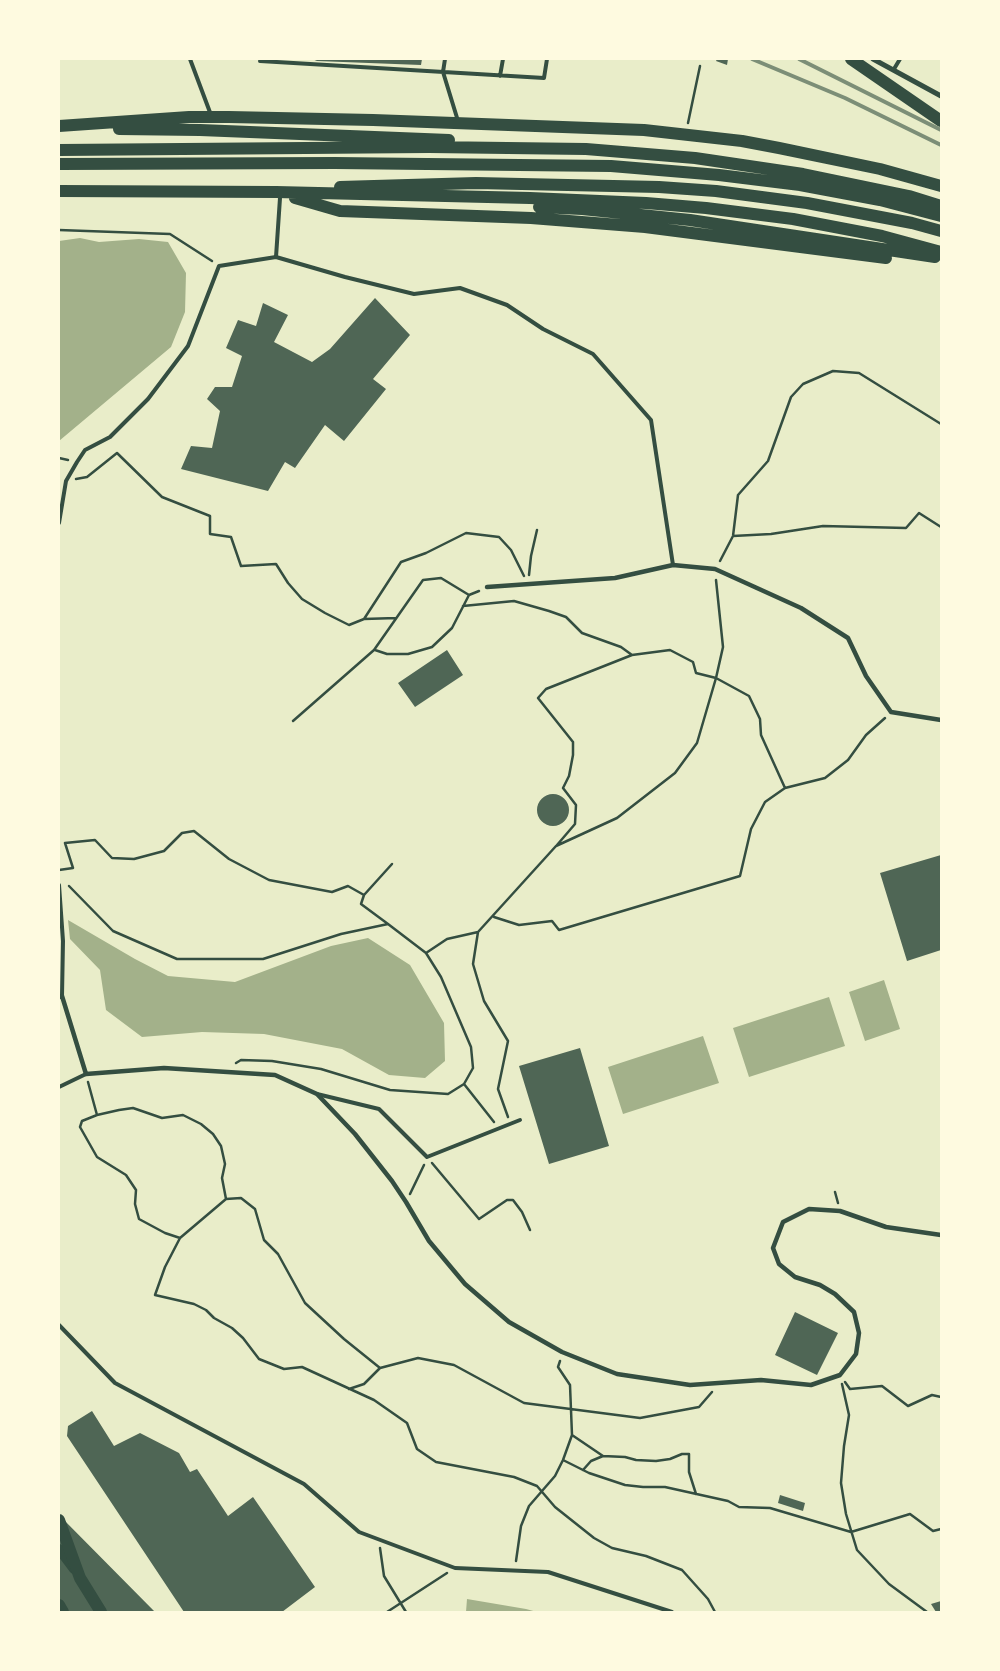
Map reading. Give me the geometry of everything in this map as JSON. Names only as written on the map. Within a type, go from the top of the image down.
[{"type":"main road","points":[[851,59],[941,121]]},
{"type":"main road","points":[[59,127],[212,117],[459,122],[588,127],[686,134],[742,141],[880,169],[941,186]]},
{"type":"main road","points":[[59,127],[421,138],[695,158],[775,169],[859,185],[909,196],[941,206]]},
{"type":"main road","points":[[62,150],[429,147],[586,149]]},
{"type":"main road","points":[[61,164],[335,163],[557,165],[645,168],[800,185],[880,200],[941,216]]},
{"type":"main road","points":[[181,193],[410,184],[660,186],[807,203],[941,231]]},
{"type":"main road","points":[[59,192],[278,195],[582,209],[690,220],[941,258]]},
{"type":"main road","points":[[59,192],[572,199],[706,208],[767,215],[842,227],[941,252]]},
{"type":"main road","points":[[278,195],[340,210],[532,218],[645,227],[941,264]]},
{"type":"main road","points":[[59,1520],[80,1578]]},
{"type":"main road","points":[[59,1536],[80,1578]]},
{"type":"main road","points":[[59,1549],[101,1612]]},
{"type":"main road","points":[[59,1605],[63,1612]]},
{"type":"street","points":[[873,59],[941,96]]},
{"type":"street","points":[[487,587],[615,578],[673,565],[715,569],[801,608],[848,638],[866,676],[891,712],[941,720]]},
{"type":"street","points":[[61,997],[86,1074],[164,1068],[275,1075],[317,1094],[355,1134],[406,1202],[429,1241],[465,1284],[509,1322],[562,1352],[617,1374],[690,1385],[761,1380],[811,1386],[840,1375],[856,1354],[859,1333],[854,1312],[835,1294],[820,1285],[795,1277],[779,1264],[773,1248],[784,1222],[809,1210],[840,1212],[886,1227],[941,1235]]},
{"type":"lane","points":[[190,59],[212,117]]},
{"type":"lane","points":[[445,59],[442,72],[459,122]]},
{"type":"lane","points":[[500,76],[503,59]]},
{"type":"lane","points":[[260,61],[544,78],[547,59]]},
{"type":"lane","points":[[894,69],[900,59]]},
{"type":"lane","points":[[276,257],[278,195]]},
{"type":"lane","points":[[59,523],[66,481],[85,450],[110,437],[148,399],[188,346],[219,266],[276,257],[414,294],[460,288],[507,306],[543,329],[593,354],[651,420],[673,565]]},
{"type":"lane","points":[[59,885],[62,941],[61,997]]},
{"type":"lane","points":[[59,1087],[86,1074]]},
{"type":"lane","points":[[317,1094],[379,1109],[427,1157],[520,1120]]},
{"type":"lane","points":[[59,1325],[115,1383],[304,1484],[359,1532],[455,1568],[548,1572],[672,1612]]},
{"type":"path","points":[[686,134],[700,66]]},
{"type":"path","points":[[59,230],[170,234],[219,266]]},
{"type":"path","points":[[556,846],[618,818],[675,773],[697,743],[723,647],[715,569],[733,536],[738,495],[768,461],[791,397],[803,384],[833,371],[858,373],[941,424]]},
{"type":"path","points":[[66,481],[86,477],[117,453],[162,497],[210,516],[210,534],[231,537],[241,566],[276,564],[288,583],[302,599],[349,625],[364,619],[396,618]]},
{"type":"path","points":[[733,536],[771,534],[823,526],[906,528],[919,512],[941,527]]},
{"type":"path","points":[[528,584],[531,556],[537,530]]},
{"type":"path","points":[[364,619],[401,562],[426,553],[466,533],[499,537],[511,550],[528,584]]},
{"type":"path","points":[[293,721],[374,650],[423,580],[441,578],[469,595]]},
{"type":"path","points":[[374,650],[387,654],[408,654],[432,646],[452,628],[469,595],[487,587]]},
{"type":"path","points":[[463,606],[514,601],[549,611],[566,616],[582,633],[621,647],[632,655]]},
{"type":"path","points":[[426,954],[447,939],[478,932],[494,917],[575,824],[576,805],[563,788],[573,755],[573,742],[538,698],[546,689],[632,655],[670,650],[693,662],[696,673],[716,678],[749,696],[760,719],[761,736],[786,788]]},
{"type":"path","points":[[494,917],[519,925],[552,921],[559,930],[740,876],[751,829],[764,802],[786,788],[826,778],[848,760],[866,735],[891,712]]},
{"type":"path","points":[[59,870],[73,868],[65,843],[95,840],[112,858],[134,859],[164,851],[182,833],[194,832],[229,859],[269,880],[332,892],[348,886],[364,895]]},
{"type":"path","points":[[224,1072],[240,1060],[272,1062],[321,1069],[390,1090],[448,1094],[464,1084],[472,1068],[471,1047],[441,978],[426,954],[361,904],[364,895],[392,864]]},
{"type":"path","points":[[66,883],[113,931],[177,959],[263,959],[340,934],[388,924]]},
{"type":"path","points":[[478,932],[473,964],[484,1000],[508,1041],[498,1089],[510,1123]]},
{"type":"path","points":[[86,1074],[97,1114]]},
{"type":"path","points":[[464,1084],[499,1128]]},
{"type":"path","points":[[180,1238],[165,1233],[139,1219],[135,1204],[136,1190],[126,1175],[97,1158],[80,1127],[82,1121],[97,1114],[133,1108],[162,1118],[183,1115],[201,1124],[213,1134],[220,1146],[225,1164],[222,1178],[226,1199]]},
{"type":"path","points":[[406,1202],[427,1157],[479,1219],[506,1200],[513,1200],[522,1212],[530,1230]]},
{"type":"path","points":[[380,1368],[344,1339],[305,1303],[278,1254],[264,1240],[255,1209],[241,1198],[226,1199],[180,1238],[165,1267],[155,1295],[194,1304],[206,1310],[214,1318],[232,1328],[243,1338],[259,1359],[284,1369],[302,1367],[374,1400],[407,1423],[417,1449],[436,1462],[514,1477],[537,1486],[555,1507],[594,1538],[612,1548],[646,1556],[682,1570],[716,1612]]},
{"type":"path","points":[[515,1571],[521,1526],[530,1506],[555,1476],[572,1435],[570,1385],[558,1368],[562,1352]]},
{"type":"path","points":[[350,1389],[364,1384],[380,1368],[418,1358],[454,1365],[524,1403],[640,1418],[699,1407],[720,1383]]},
{"type":"path","points":[[840,1375],[850,1389],[882,1386],[908,1406],[932,1395],[941,1397]]},
{"type":"path","points":[[840,1375],[849,1415],[841,1483],[851,1532],[857,1550],[889,1584],[927,1612]]},
{"type":"path","points":[[572,1435],[603,1456]]},
{"type":"path","points":[[583,1470],[591,1461],[603,1456],[656,1461],[670,1460],[682,1454],[689,1454],[689,1472],[696,1494]]},
{"type":"path","points":[[563,1460],[583,1470],[625,1485],[666,1487],[728,1501],[739,1507],[770,1508],[851,1532],[910,1514],[933,1531],[941,1530]]},
{"type":"path","points":[[378,1539],[384,1576],[406,1612]]},
{"type":"path","points":[[387,1612],[455,1568]]},
{"type":"shaded area","points":[[80,238],[99,242],[139,239],[168,242],[186,273],[185,312],[171,347],[59,441],[59,241]]},
{"type":"shaded area","points":[[68,920],[168,976],[235,982],[331,946],[368,938],[410,965],[444,1023],[445,1061],[425,1078],[389,1075],[342,1049],[264,1034],[202,1032],[142,1037],[106,1010],[100,970],[70,939]]},
{"type":"shaded area","points":[[884,980],[900,1029],[865,1041],[849,992]]},
{"type":"shaded area","points":[[829,997],[845,1046],[749,1077],[733,1028]]},
{"type":"shaded area","points":[[703,1036],[719,1083],[623,1114],[608,1067]]},
{"type":"shaded area","points":[[467,1599],[526,1609],[537,1612],[466,1612]]},
{"type":"building","points":[[312,59],[422,59],[421,65],[317,61]]},
{"type":"building","points":[[717,59],[728,59],[727,65],[716,61]]},
{"type":"building","points":[[375,298],[410,335],[373,379],[386,389],[344,441],[325,425],[295,468],[285,462],[268,491],[181,469],[191,446],[212,448],[220,411],[207,399],[215,387],[232,387],[242,356],[226,348],[238,320],[256,326],[263,303],[288,315],[274,342],[312,362],[330,349]]},
{"type":"building","points":[[447,650],[463,675],[415,707],[398,683]]},
{"type":"building","points":[[553,794],[559,795],[564,799],[568,804],[568,816],[564,821],[559,825],[553,826],[547,825],[542,821],[538,816],[537,810],[538,804],[542,799],[547,795]]},
{"type":"building","points":[[941,855],[941,950],[907,961],[880,873]]},
{"type":"building","points":[[580,1048],[609,1146],[549,1164],[519,1066]]},
{"type":"building","points":[[795,1312],[838,1333],[817,1375],[775,1355]]},
{"type":"building","points":[[92,1411],[114,1446],[140,1433],[179,1453],[190,1472],[197,1469],[228,1516],[253,1497],[315,1587],[282,1612],[184,1612],[67,1436],[68,1426]]},
{"type":"building","points":[[780,1495],[805,1503],[803,1511],[778,1503]]},
{"type":"building","points":[[59,1515],[155,1612],[59,1612]]},
{"type":"building","points":[[941,1601],[941,1612],[936,1612],[931,1604]]},
{"type":"railway","points":[[752,59],[845,98],[941,145]]},
{"type":"railway","points":[[799,59],[941,130]]}]
